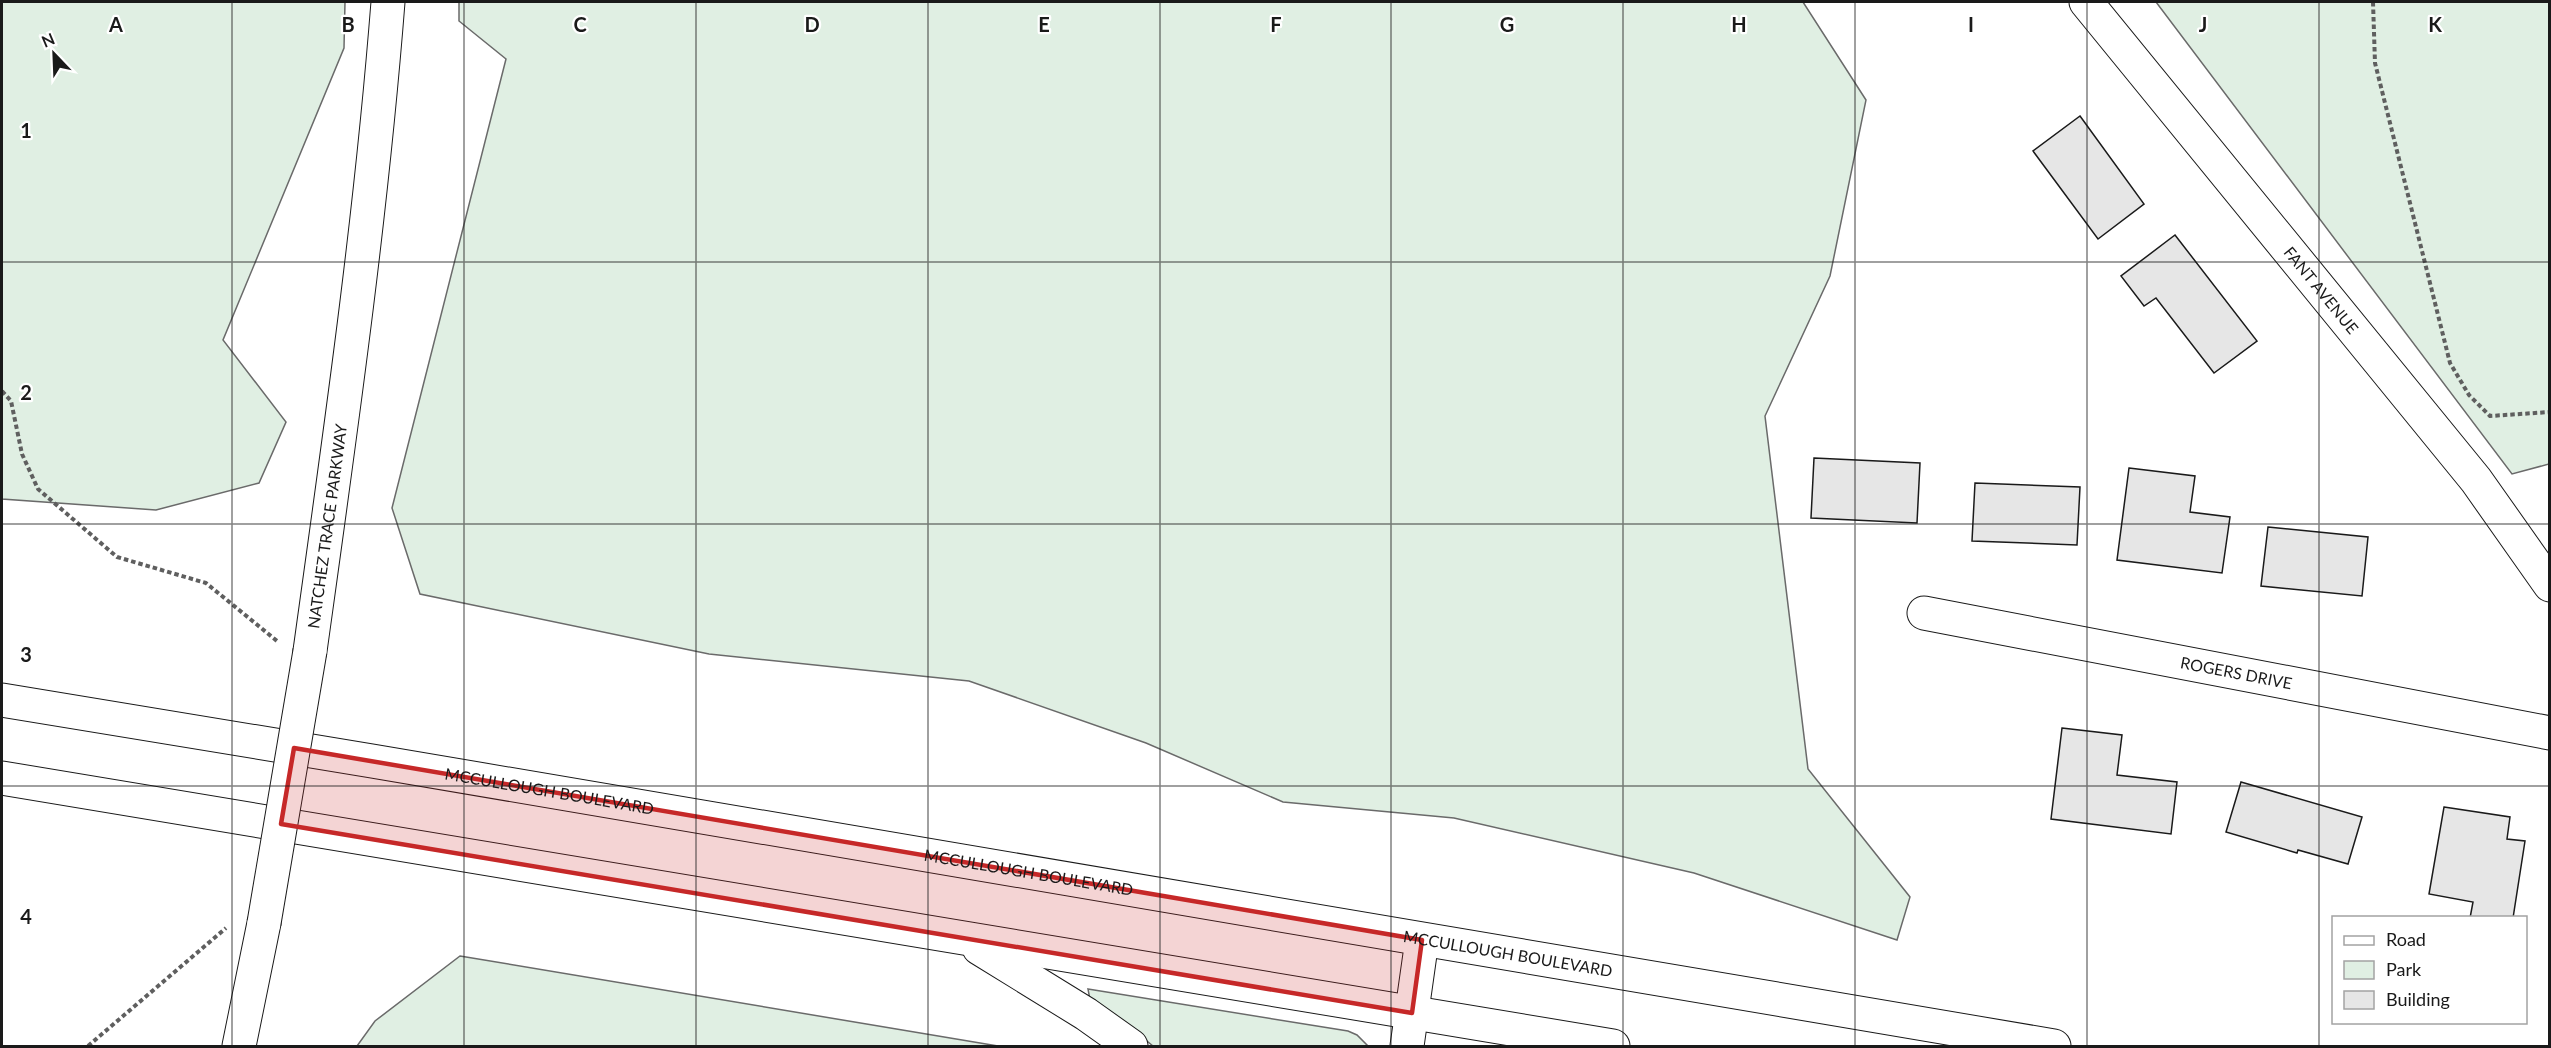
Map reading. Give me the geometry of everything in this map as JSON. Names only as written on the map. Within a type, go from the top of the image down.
[{"type":"main road","name":"NATCHEZ TRACE PARKWAY","points":[[238,1047],[264,923],[295,648],[354,335],[379,110],[388,2]]},
{"type":"main road","name":"FANT AVENUE","points":[[2086,2],[2476,480],[2550,585]]},
{"type":"main road","name":"ROGERS DRIVE","points":[[1924,613],[2550,733]]},
{"type":"main road","name":"MCCULLOUGH BOULEVARD","points":[[2,700],[2054,1047]]},
{"type":"main road","points":[[2,778],[1613,1047]]},
{"type":"main road","points":[[964,940],[1086,1014],[1131,1047]]},
{"type":"main road","points":[[1407,1047],[1422,940]]},
{"type":"path","points":[[2373,2],[2375,63],[2450,363],[2469,395],[2490,416],[2550,412]]},
{"type":"path","points":[[2,391],[11,401],[22,454],[38,489],[117,557],[206,583],[295,648]]},
{"type":"path","points":[[88,1047],[229,925]]},
{"type":"highlighted area","points":[[294,748],[1422,940],[1412,1013],[281,824]]},
{"type":"green space","points":[[2,2],[345,2],[344,48],[223,340],[286,422],[259,483],[156,510],[2,499]]},
{"type":"green space","points":[[459,2],[1803,2],[1866,100],[1830,276],[1765,416],[1808,769],[1910,897],[1897,940],[1694,873],[1454,818],[1283,802],[1146,743],[969,681],[709,654],[420,594],[392,508],[506,59],[459,21]]},
{"type":"green space","points":[[2156,2],[2549,2],[2549,464],[2512,474]]},
{"type":"green space","points":[[460,956],[998,1046],[357,1046],[375,1021]]},
{"type":"green space","points":[[1088,989],[1348,1031],[1357,1035],[1368,1046],[1153,1046],[1090,1000]]},
{"type":"building","points":[[2080,116],[2144,204],[2098,239],[2033,151]]},
{"type":"building","points":[[2175,235],[2257,341],[2214,373],[2156,298],[2144,306],[2121,276]]},
{"type":"building","points":[[1814,458],[1920,463],[1917,523],[1811,518]]},
{"type":"building","points":[[2129,468],[2195,476],[2190,512],[2230,517],[2222,573],[2117,560]]},
{"type":"building","points":[[1975,483],[2080,487],[2077,545],[1972,541]]},
{"type":"building","points":[[2268,527],[2368,537],[2362,596],[2261,586]]},
{"type":"building","points":[[2062,728],[2122,735],[2117,775],[2177,782],[2171,834],[2051,819]]},
{"type":"building","points":[[2241,782],[2362,817],[2348,864],[2298,850],[2297,853],[2226,832]]},
{"type":"building","points":[[2444,807],[2510,817],[2507,839],[2525,841],[2513,916],[2470,916],[2473,902],[2429,894]]}]
